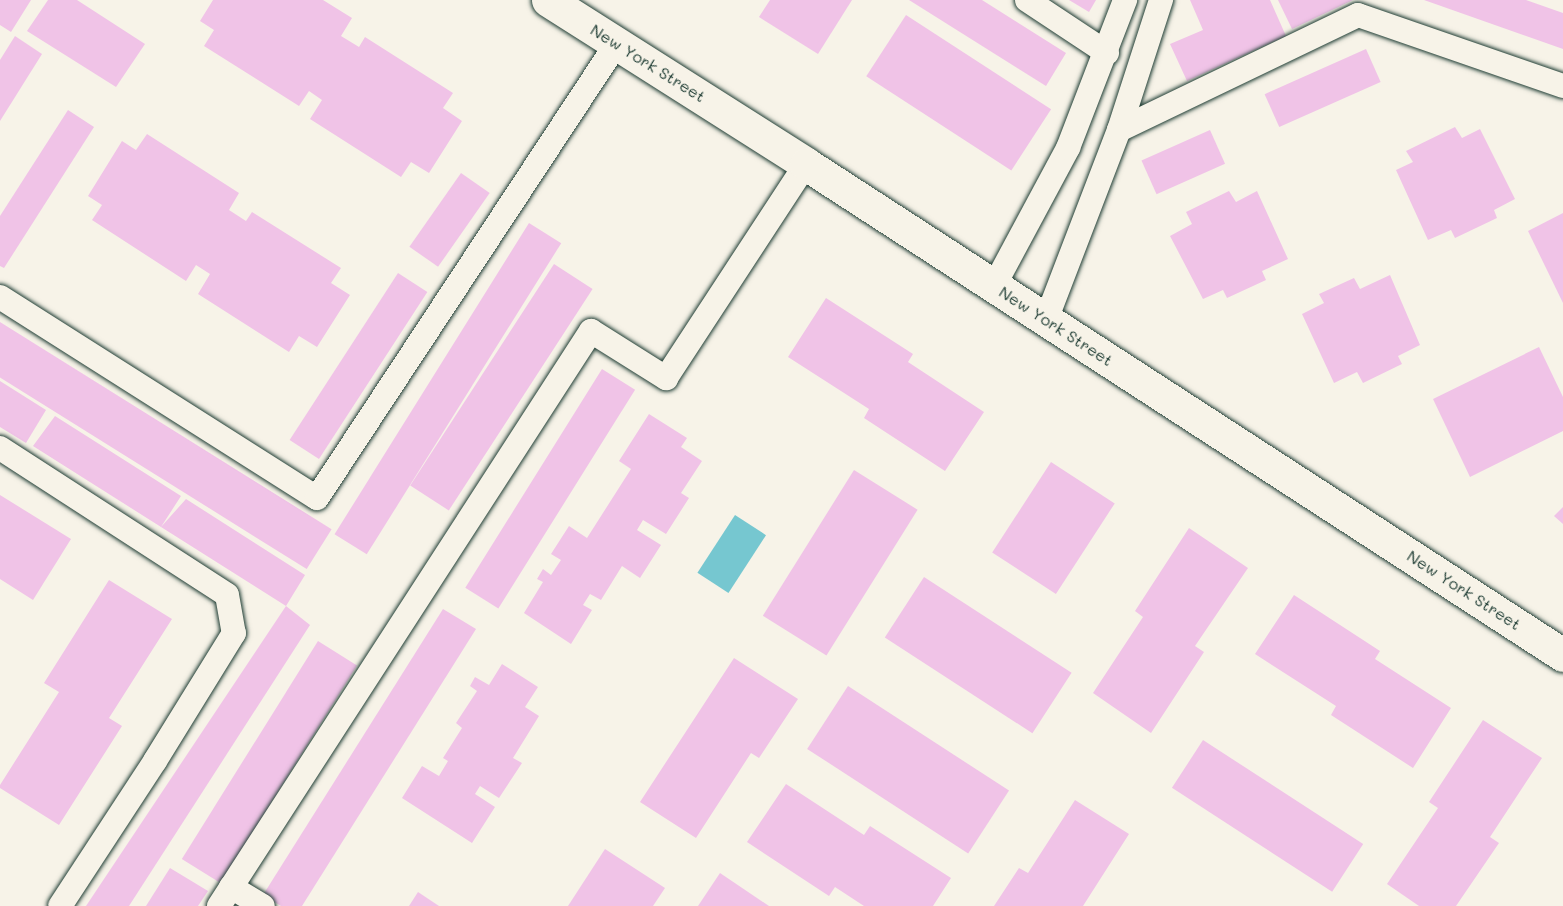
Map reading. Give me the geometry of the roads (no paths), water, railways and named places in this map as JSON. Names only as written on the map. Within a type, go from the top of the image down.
[{"type":"street","name":"New York Street","points":[[548,0],[806,164],[1563,655]]},
{"type":"lane","points":[[1027,0],[1107,53]]},
{"type":"lane","points":[[994,286],[1068,148],[1107,53],[1125,0]]},
{"type":"lane","points":[[1046,320],[1119,130],[1161,0]]},
{"type":"lane","points":[[1119,130],[1358,15],[1563,86]]},
{"type":"lane","points":[[0,297],[317,498],[617,44]]},
{"type":"lane","points":[[264,906],[225,896],[591,331],[666,378],[806,164]]},
{"type":"lane","points":[[0,448],[227,595],[234,633],[155,761],[60,906]]},
{"type":"water","points":[[735,515],[766,535],[728,593],[697,573]]}]
